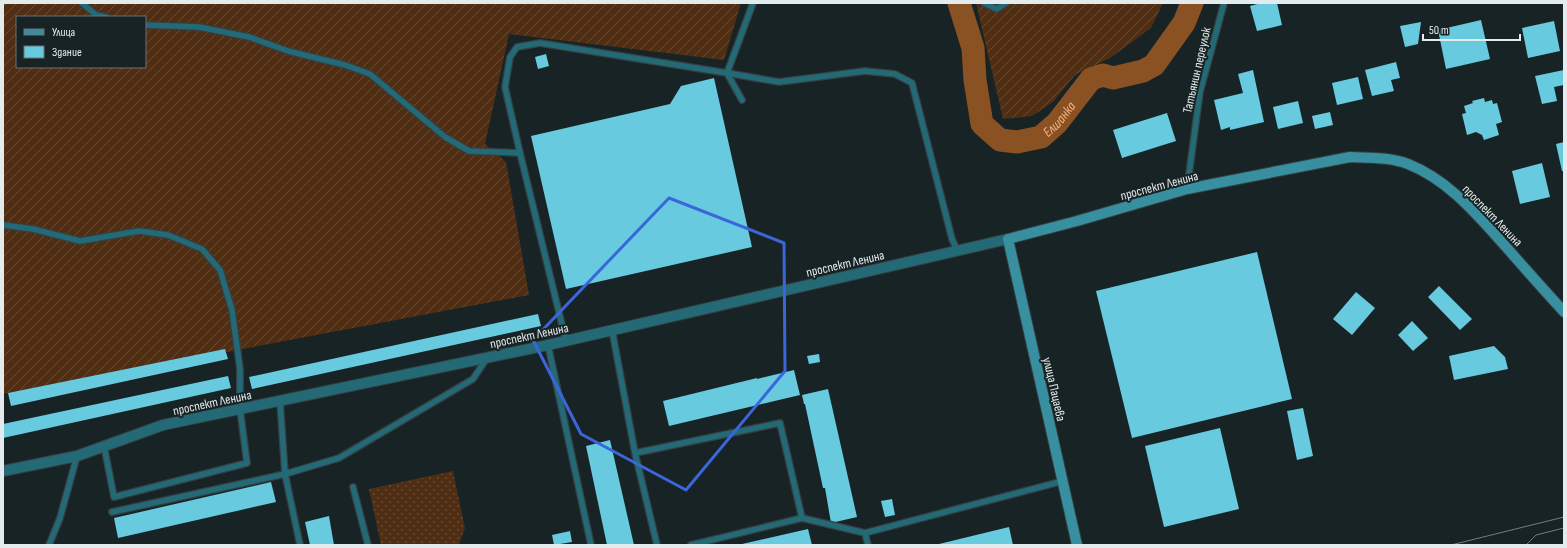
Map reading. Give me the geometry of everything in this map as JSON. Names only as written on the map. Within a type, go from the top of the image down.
[{"type":"street","name":"проспект Ленина","points":[[3,471],[77,456],[163,425],[566,341],[1008,239],[1187,189],[1350,157],[1378,158],[1407,164],[1433,177],[1454,192],[1481,219],[1564,312]]},
{"type":"street","name":"улица Пацаева","points":[[1008,239],[1078,545]]},
{"type":"lane","points":[[82,3],[96,15],[101,16]]},
{"type":"lane","points":[[726,73],[753,3]]},
{"type":"lane","points":[[984,3],[998,9],[1006,3]]},
{"type":"lane","name":"Татьянин переулок","points":[[1187,189],[1200,92],[1224,3]]},
{"type":"lane","points":[[146,25],[199,27],[249,37],[288,51],[351,67],[370,74],[445,137],[470,152],[520,153]]},
{"type":"lane","points":[[566,341],[505,87],[510,57],[517,47],[540,43],[779,82],[864,71],[895,74],[912,83],[952,239],[957,250]]},
{"type":"lane","points":[[726,73],[742,100]]},
{"type":"lane","points":[[3,225],[33,229],[80,241],[139,232],[168,235],[202,250],[220,270],[232,310],[240,369],[240,410],[247,463],[114,497],[104,446]]},
{"type":"lane","points":[[612,330],[635,453],[657,545]]},
{"type":"lane","points":[[548,345],[591,545]]},
{"type":"lane","points":[[112,512],[284,474],[339,458],[473,379],[487,358]]},
{"type":"lane","points":[[280,401],[284,474],[300,545]]},
{"type":"lane","points":[[635,453],[780,422],[802,518]]},
{"type":"lane","points":[[49,545],[60,518],[77,456]]},
{"type":"lane","points":[[691,545],[802,518],[865,533],[1063,481]]},
{"type":"lane","points":[[353,487],[368,545]]},
{"type":"lane","points":[[865,533],[868,545]]},
{"type":"highlighted area","points":[[669,198],[784,243],[785,371],[686,490],[581,434],[533,340]]},
{"type":"shaded area","points":[[3,3],[741,3],[724,60],[509,34],[485,144],[506,162],[529,295],[3,394]]},
{"type":"shaded area","points":[[976,3],[1163,3],[1151,28],[1110,58],[1075,75],[1053,102],[1032,116],[1003,119]]},
{"type":"shaded area","points":[[453,471],[465,528],[459,545],[381,545],[369,489]]},
{"type":"building","points":[[1261,3],[1277,3],[1282,25],[1257,31],[1250,6]]},
{"type":"building","points":[[1481,20],[1490,59],[1446,69],[1438,30]]},
{"type":"building","points":[[1554,21],[1560,51],[1528,58],[1522,28]]},
{"type":"building","points":[[1421,22],[1418,44],[1405,47],[1400,26]]},
{"type":"building","points":[[546,54],[549,66],[538,69],[535,57]]},
{"type":"building","points":[[1396,62],[1400,78],[1391,80],[1394,91],[1372,96],[1365,70]]},
{"type":"building","points":[[1253,70],[1264,122],[1230,130],[1230,127],[1221,130],[1214,100],[1243,93],[1238,74]]},
{"type":"building","points":[[1564,70],[1564,85],[1554,87],[1557,101],[1542,104],[1535,76]]},
{"type":"building","points":[[1358,77],[1363,99],[1337,105],[1332,83]]},
{"type":"building","points":[[714,78],[752,247],[566,289],[531,136],[670,104],[681,86]]},
{"type":"building","points":[[1484,98],[1485,102],[1492,100],[1493,104],[1497,103],[1502,122],[1496,124],[1499,135],[1484,140],[1482,135],[1476,132],[1467,135],[1462,114],[1466,113],[1464,106],[1473,103],[1472,101]]},
{"type":"building","points":[[1298,101],[1303,123],[1278,129],[1273,107]]},
{"type":"building","points":[[1330,112],[1333,125],[1315,129],[1312,116]]},
{"type":"building","points":[[1167,113],[1176,141],[1122,158],[1113,130]]},
{"type":"building","points":[[1564,142],[1564,171],[1562,171],[1556,144]]},
{"type":"building","points":[[1542,163],[1550,197],[1520,204],[1512,171]]},
{"type":"building","points":[[1257,252],[1292,399],[1132,438],[1096,291]]},
{"type":"building","points":[[1439,286],[1472,319],[1460,330],[1428,297]]},
{"type":"building","points":[[1356,292],[1375,308],[1352,335],[1333,319]]},
{"type":"building","points":[[538,314],[541,326],[252,389],[249,377]]},
{"type":"building","points":[[1412,321],[1428,338],[1413,351],[1398,335]]},
{"type":"building","points":[[1494,346],[1505,357],[1508,369],[1454,380],[1449,356]]},
{"type":"building","points":[[225,349],[228,359],[11,406],[8,393]]},
{"type":"building","points":[[819,354],[820,362],[809,364],[807,356]]},
{"type":"building","points":[[794,370],[800,395],[669,426],[663,401]]},
{"type":"building","points":[[228,376],[231,388],[3,438],[3,424]]},
{"type":"building","points":[[828,389],[857,517],[831,523],[825,488],[823,488],[802,395]]},
{"type":"building","points":[[1303,408],[1313,456],[1297,460],[1287,411]]},
{"type":"building","points":[[1220,428],[1239,509],[1164,527],[1145,446]]},
{"type":"building","points":[[610,440],[634,545],[607,545],[586,446]]},
{"type":"building","points":[[271,482],[276,502],[118,538],[114,518]]},
{"type":"building","points":[[892,499],[895,515],[885,517],[881,501]]},
{"type":"building","points":[[329,516],[334,545],[310,545],[305,522]]},
{"type":"building","points":[[1009,527],[1013,545],[939,545],[939,544]]},
{"type":"building","points":[[808,529],[812,545],[742,545],[742,544]]},
{"type":"building","points":[[570,531],[572,542],[554,545],[552,535]]},
{"type":"waterway","name":"Елшанка","points":[[959,3],[973,48],[975,80],[982,124],[1000,140],[1017,142],[1041,137],[1057,123],[1091,79],[1103,75],[1113,78],[1143,71],[1154,65],[1184,23],[1192,3]]},
{"type":"tram line","points":[[1451,545],[1564,517]]},
{"type":"tram line","points":[[1526,545],[1536,535],[1564,528]]}]
